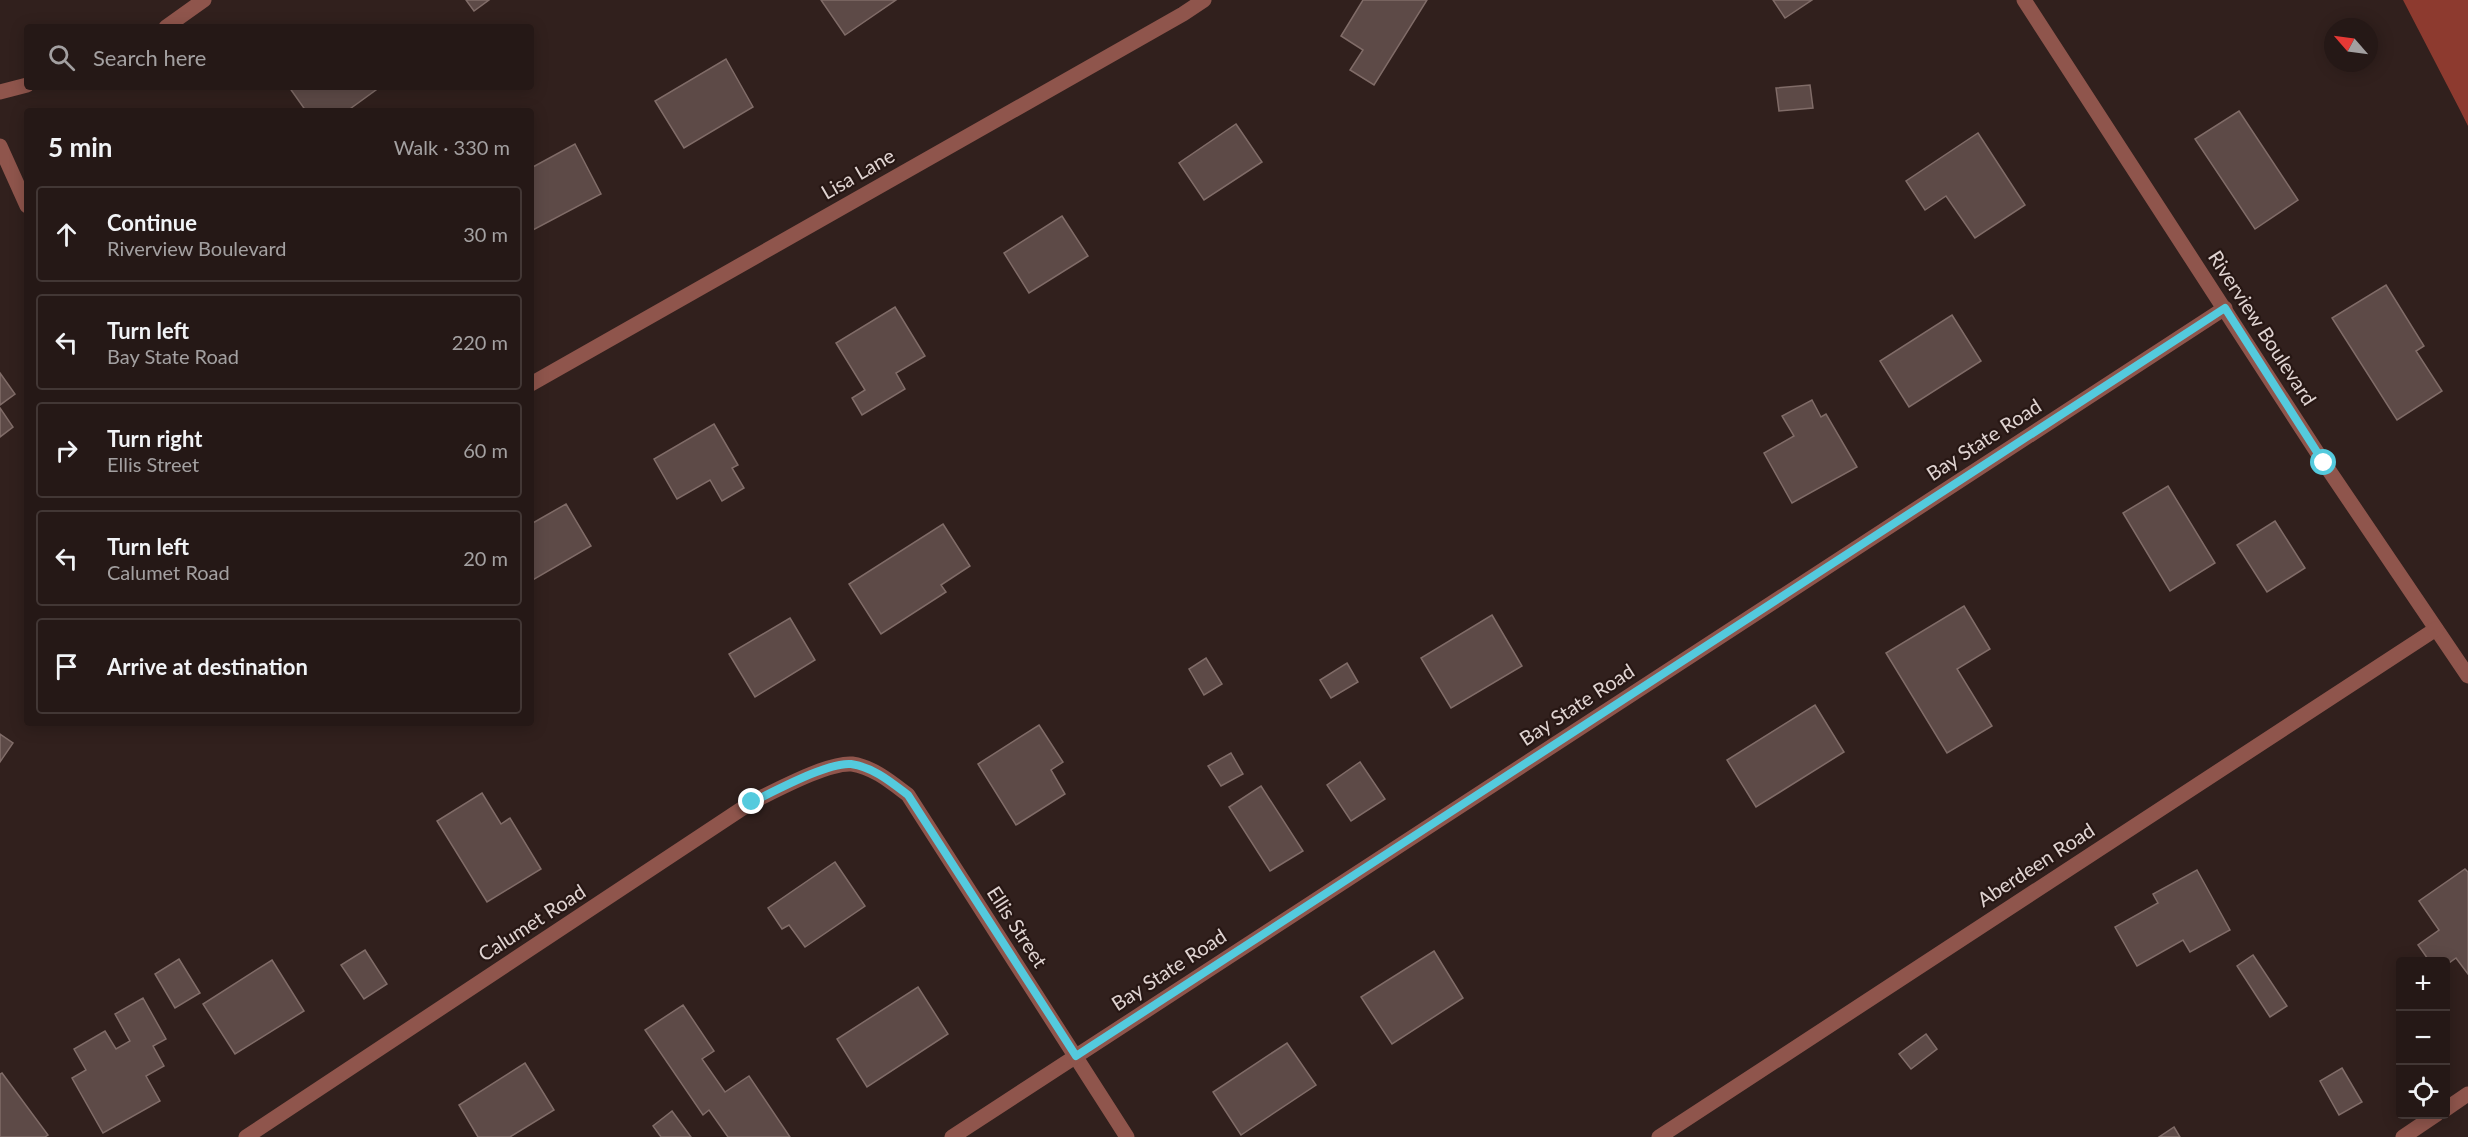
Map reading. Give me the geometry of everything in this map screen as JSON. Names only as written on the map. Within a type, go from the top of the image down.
[{"type":"street","points":[[170,24],[204,0]]},
{"type":"street","name":"Lisa Lane","points":[[534,382],[1204,0]]},
{"type":"street","name":"Riverview Boulevard","points":[[2024,0],[2324,463],[2468,676]]},
{"type":"street","points":[[0,92],[24,87]]},
{"type":"street","points":[[0,146],[24,199]]},
{"type":"street","name":"Bay State Road","points":[[952,1137],[2225,308]]},
{"type":"street","name":"Aberdeen Road","points":[[1659,1137],[2436,629]]},
{"type":"street","name":"Ellis Street","points":[[851,764],[879,774],[908,795],[1127,1137]]},
{"type":"street","name":"Calumet Road","points":[[246,1137],[752,802],[814,774],[851,764]]},
{"type":"street","points":[[2450,1106],[2468,1094]]},
{"type":"street","points":[[2403,1137],[2430,1119]]},
{"type":"shaded area","points":[[2403,0],[2468,0],[2468,126],[2461,112]]},
{"type":"building","points":[[466,0],[489,0],[474,11]]},
{"type":"building","points":[[821,0],[896,0],[845,35]]},
{"type":"building","points":[[1363,0],[1427,0],[1374,85],[1350,70],[1363,50],[1341,36]]},
{"type":"building","points":[[1773,0],[1812,0],[1785,18]]},
{"type":"building","points":[[726,59],[753,107],[684,148],[655,101]]},
{"type":"building","points":[[1810,85],[1813,108],[1779,111],[1776,88]]},
{"type":"building","points":[[291,90],[376,90],[351,108],[304,108]]},
{"type":"building","points":[[2239,111],[2298,200],[2255,229],[2195,139]]},
{"type":"building","points":[[1236,124],[1262,162],[1204,200],[1179,163]]},
{"type":"building","points":[[1978,133],[2025,205],[1975,238],[1946,196],[1925,210],[1906,181]]},
{"type":"building","points":[[575,144],[601,194],[534,229],[534,166]]},
{"type":"building","points":[[1062,216],[1088,256],[1029,293],[1004,253]]},
{"type":"building","points":[[2386,285],[2424,346],[2416,351],[2442,391],[2397,420],[2332,318]]},
{"type":"building","points":[[895,307],[925,356],[896,373],[905,389],[862,415],[852,398],[865,390],[836,343]]},
{"type":"building","points":[[1952,315],[1981,361],[1909,407],[1880,361]]},
{"type":"building","points":[[0,373],[15,394],[0,405]]},
{"type":"building","points":[[1812,400],[1821,417],[1826,414],[1857,467],[1792,503],[1764,453],[1794,436],[1782,416]]},
{"type":"building","points":[[0,408],[13,427],[0,437]]},
{"type":"building","points":[[714,424],[738,465],[732,468],[744,488],[722,501],[710,480],[677,499],[654,459]]},
{"type":"building","points":[[2168,486],[2215,563],[2170,591],[2123,513]]},
{"type":"building","points":[[566,504],[591,546],[534,579],[534,522]]},
{"type":"building","points":[[2275,521],[2305,568],[2267,592],[2237,545]]},
{"type":"building","points":[[943,524],[970,566],[941,585],[946,592],[881,634],[849,584]]},
{"type":"building","points":[[1964,606],[1990,649],[1957,669],[1992,726],[1947,753],[1886,653]]},
{"type":"building","points":[[1492,615],[1522,666],[1451,708],[1421,658]]},
{"type":"building","points":[[790,618],[815,660],[755,697],[729,654]]},
{"type":"building","points":[[1206,658],[1222,684],[1204,695],[1189,669]]},
{"type":"building","points":[[1347,663],[1358,682],[1331,698],[1320,680]]},
{"type":"building","points":[[1815,705],[1844,752],[1756,807],[1727,760]]},
{"type":"building","points":[[1039,725],[1063,762],[1051,770],[1065,794],[1016,825],[978,764]]},
{"type":"building","points":[[0,734],[13,743],[0,762]]},
{"type":"building","points":[[1231,753],[1243,774],[1221,786],[1208,766]]},
{"type":"building","points":[[1360,762],[1385,799],[1351,821],[1327,785]]},
{"type":"building","points":[[1261,786],[1303,851],[1270,871],[1229,807]]},
{"type":"building","points":[[482,793],[501,824],[510,818],[541,869],[487,902],[437,821]]},
{"type":"building","points":[[835,862],[865,906],[805,947],[789,925],[782,929],[768,908]]},
{"type":"building","points":[[2465,869],[2468,872],[2468,974],[2456,958],[2450,962],[2450,957],[2426,957],[2418,945],[2439,930],[2419,901]]},
{"type":"building","points":[[2197,870],[2230,930],[2190,952],[2183,940],[2137,966],[2115,927],[2158,903],[2153,894]]},
{"type":"building","points":[[365,950],[387,984],[364,999],[341,965]]},
{"type":"building","points":[[1434,951],[1463,998],[1392,1044],[1361,997]]},
{"type":"building","points":[[2253,955],[2287,1006],[2270,1017],[2237,966]]},
{"type":"building","points":[[179,959],[200,993],[175,1008],[155,974]]},
{"type":"building","points":[[272,960],[304,1011],[235,1054],[203,1004]]},
{"type":"building","points":[[918,987],[948,1034],[867,1087],[837,1039]]},
{"type":"building","points":[[143,998],[166,1039],[153,1046],[164,1066],[146,1076],[160,1101],[103,1133],[72,1078],[86,1070],[74,1049],[105,1031],[116,1049],[130,1041],[115,1014]]},
{"type":"building","points":[[683,1005],[714,1051],[702,1059],[725,1092],[749,1076],[790,1137],[728,1137],[709,1110],[703,1115],[645,1030]]},
{"type":"building","points":[[1926,1034],[1937,1049],[1911,1069],[1899,1054]]},
{"type":"building","points":[[1287,1043],[1316,1085],[1241,1135],[1213,1092]]},
{"type":"building","points":[[525,1063],[554,1110],[510,1137],[478,1137],[459,1105]]},
{"type":"building","points":[[2342,1068],[2362,1102],[2339,1115],[2320,1081]]},
{"type":"building","points":[[2,1073],[48,1135],[45,1137],[0,1137],[0,1074]]},
{"type":"building","points":[[672,1111],[691,1137],[661,1137],[653,1126]]},
{"type":"building","points":[[2174,1127],[2180,1137],[2159,1137]]},
{"type":"route","points":[[752,802],[824,770],[851,764],[879,774],[908,795],[1076,1056],[2225,308],[2324,463]]}]
